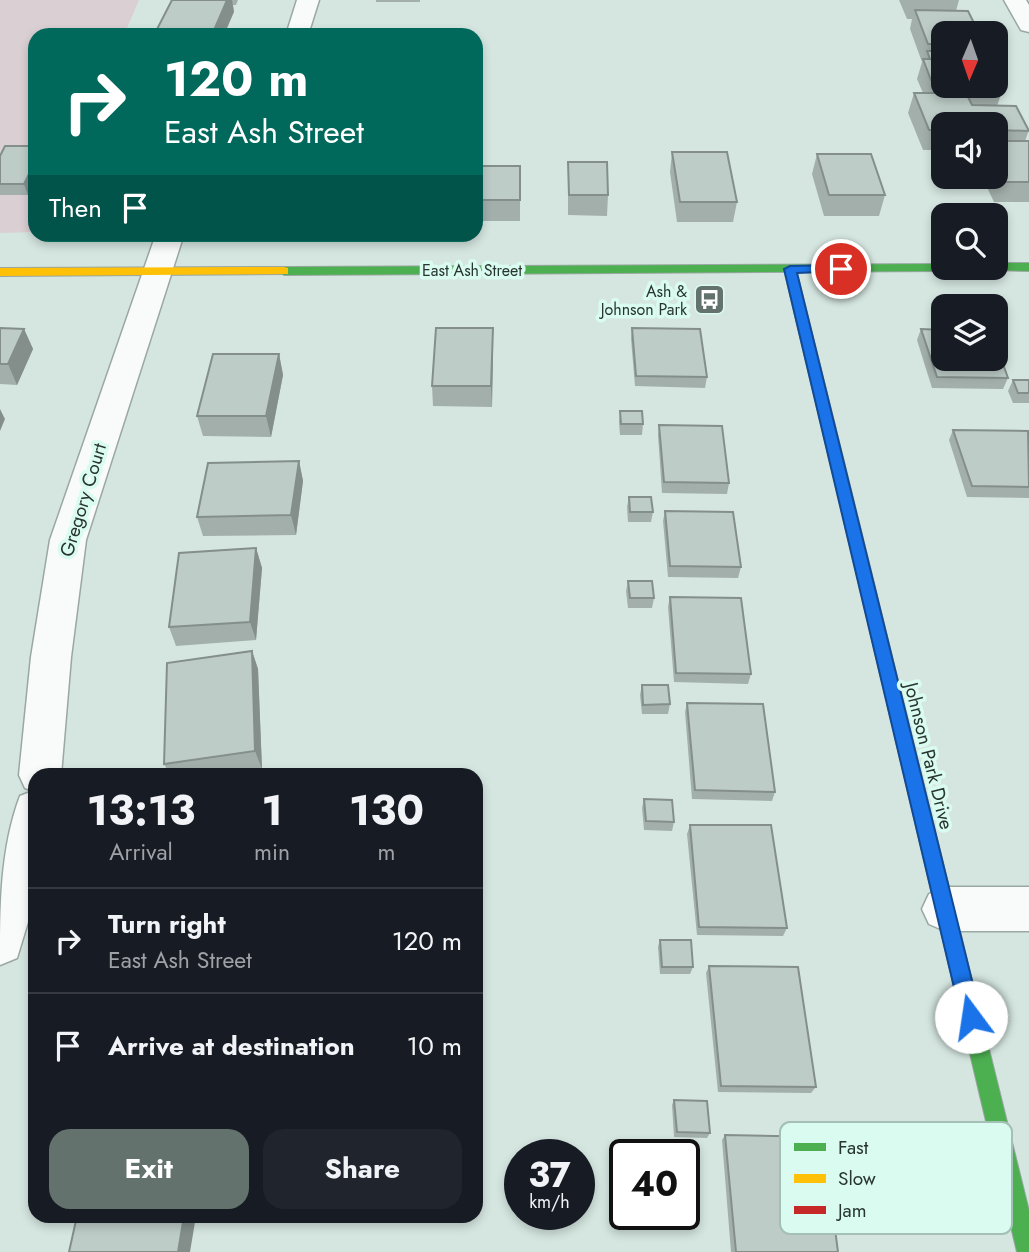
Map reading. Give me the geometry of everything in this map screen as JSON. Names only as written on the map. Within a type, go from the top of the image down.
[{"type":"street","points":[[299,28],[307,0]]},
{"type":"street","points":[[1015,0],[1029,25]]},
{"type":"street","name":"Gregory Court","points":[[41,768],[51,657],[68,540],[167,242]]},
{"type":"street","points":[[1008,267],[1029,267]]},
{"type":"street","name":"East Ash Street","points":[[0,272],[931,268]]},
{"type":"street","name":"Johnson Park Drive","points":[[790,269],[997,1122]]},
{"type":"street","points":[[0,942],[28,844]]},
{"type":"street","points":[[945,909],[1029,909]]},
{"type":"street","name":"Johnson Park Drive","points":[[1012,1186],[1028,1252]]},
{"type":"shaded area","points":[[0,0],[139,0],[127,28],[28,28],[28,232],[0,233]]},
{"type":"building","points":[[172,0],[227,0],[215,28],[158,28]]},
{"type":"building","points":[[915,10],[968,11],[973,21],[931,21],[931,44],[928,44]]},
{"type":"building","points":[[927,51],[931,51],[931,80],[923,59],[930,59]]},
{"type":"building","points":[[914,93],[931,93],[931,98],[968,98],[972,105],[1016,106],[1029,131],[1008,130],[1008,112],[931,112],[929,130]]},
{"type":"building","points":[[1008,141],[1029,141],[1029,182],[1008,182]]},
{"type":"building","points":[[5,146],[28,146],[28,176],[24,184],[0,184],[0,156]]},
{"type":"building","points":[[672,152],[727,152],[737,202],[680,202]]},
{"type":"building","points":[[817,154],[871,154],[885,195],[829,195]]},
{"type":"building","points":[[568,162],[607,162],[608,195],[569,195]]},
{"type":"building","points":[[483,166],[520,166],[520,200],[483,200]]},
{"type":"building","points":[[0,328],[24,329],[8,364],[0,364]]},
{"type":"building","points":[[436,328],[493,328],[491,386],[432,386]]},
{"type":"building","points":[[632,328],[700,329],[707,377],[636,376]]},
{"type":"building","points":[[921,329],[931,329],[931,359]]},
{"type":"building","points":[[213,354],[279,354],[266,416],[197,416]]},
{"type":"building","points":[[935,371],[1005,371],[1008,378],[937,377]]},
{"type":"building","points":[[1013,380],[1029,380],[1029,393],[1018,393]]},
{"type":"building","points":[[620,411],[642,411],[643,424],[621,424]]},
{"type":"building","points":[[659,425],[722,426],[729,483],[664,482]]},
{"type":"building","points":[[953,430],[1028,431],[1029,487],[972,486]]},
{"type":"building","points":[[299,461],[291,515],[197,517],[208,463]]},
{"type":"building","points":[[629,497],[651,497],[653,512],[630,512]]},
{"type":"building","points":[[665,511],[733,512],[741,567],[670,566]]},
{"type":"building","points":[[256,548],[250,622],[169,627],[179,553]]},
{"type":"building","points":[[628,581],[652,581],[654,598],[630,598]]},
{"type":"building","points":[[670,597],[741,598],[751,674],[676,673]]},
{"type":"building","points":[[252,651],[255,751],[164,764],[167,663]]},
{"type":"building","points":[[642,685],[668,685],[670,704],[643,705]]},
{"type":"building","points":[[687,703],[763,704],[775,792],[695,790]]},
{"type":"building","points":[[644,799],[672,800],[674,822],[646,821]]},
{"type":"building","points":[[690,825],[771,825],[787,928],[699,927]]},
{"type":"building","points":[[660,940],[691,940],[693,967],[662,967]]},
{"type":"building","points":[[709,966],[798,967],[816,1087],[721,1086]]},
{"type":"building","points":[[674,1100],[707,1101],[710,1133],[677,1132]]},
{"type":"building","points":[[725,1135],[780,1136],[780,1234],[836,1234],[838,1252],[736,1252]]},
{"type":"building","points":[[75,1223],[183,1223],[178,1252],[69,1252]]},
{"type":"traffic: fast","points":[[1008,267],[1029,267]]},
{"type":"traffic: fast","points":[[284,271],[931,268]]},
{"type":"traffic: fast","points":[[930,847],[997,1122]]},
{"type":"traffic: fast","points":[[1012,1186],[1028,1252]]},
{"type":"traffic: slow","points":[[0,272],[284,271]]},
{"type":"traffic: slow","points":[[838,466],[930,847]]},
{"type":"traffic: jam","points":[[790,269],[838,466]]},
{"type":"place","name":"Ash & Johnson Park","points":[[710,300]]},
{"type":"route","points":[[841,269],[790,269],[971,1017]]}]
